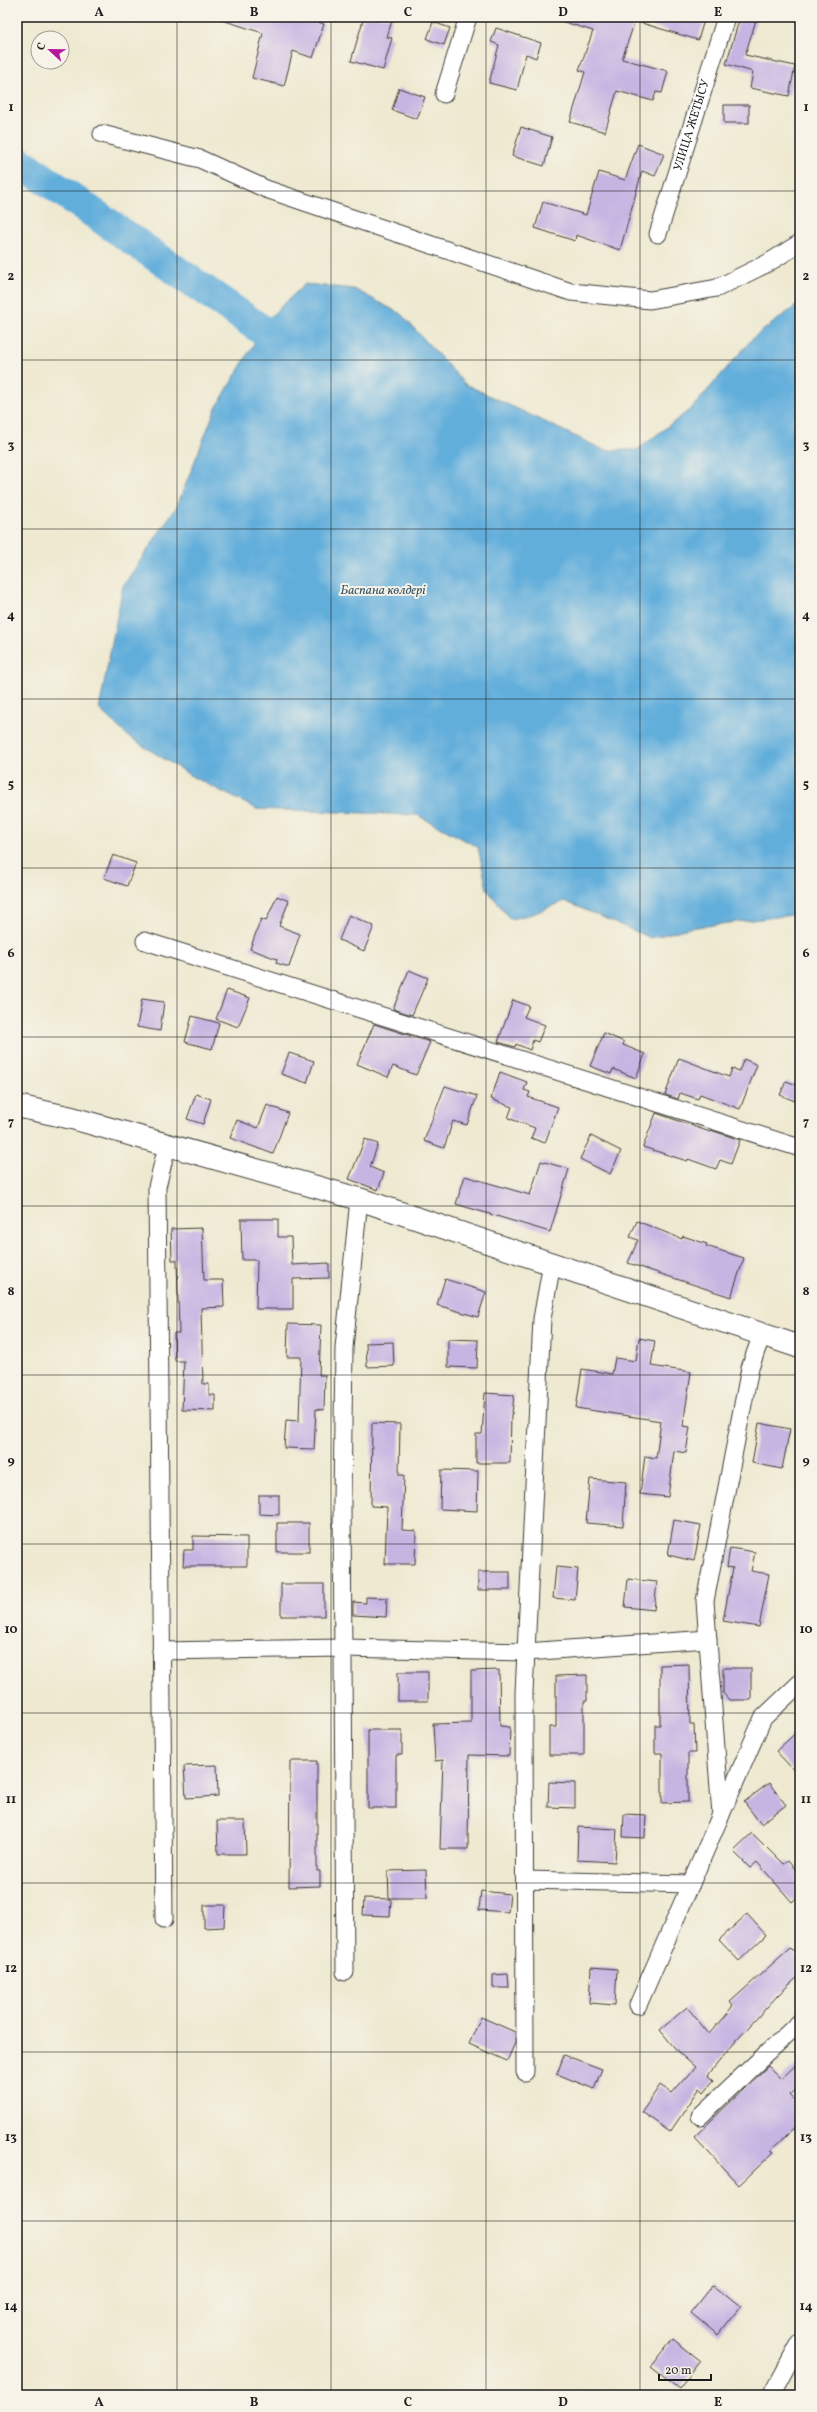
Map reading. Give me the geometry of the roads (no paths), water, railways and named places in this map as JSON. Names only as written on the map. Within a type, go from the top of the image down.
[{"type":"main road","points":[[17,1106],[72,1118],[359,1199],[800,1347]]},
{"type":"street","points":[[444,94],[468,17]]},
{"type":"street","name":"УЛИЦА ЖЕТЫСУ","points":[[658,234],[726,17]]},
{"type":"street","points":[[102,134],[200,159],[266,189],[571,292],[650,300],[717,288],[768,263],[800,243]]},
{"type":"street","points":[[144,940],[800,1148]]},
{"type":"street","points":[[164,1919],[157,1187],[167,1146]]},
{"type":"street","points":[[345,1972],[343,1648],[344,1348],[359,1199]]},
{"type":"street","points":[[525,2072],[524,1694],[542,1319],[552,1263]]},
{"type":"street","points":[[721,1815],[705,1602],[750,1368],[762,1334]]},
{"type":"street","points":[[161,1651],[343,1648],[526,1652],[708,1640]]},
{"type":"street","points":[[638,2005],[763,1718],[800,1683]]},
{"type":"street","points":[[524,1880],[691,1884]]},
{"type":"street","points":[[700,2116],[800,2022]]},
{"type":"street","points":[[772,2395],[800,2343]]},
{"type":"water","name":"Баспана көлдері","points":[[305,284],[354,289],[401,314],[465,384],[604,450],[637,450],[692,408],[754,337],[800,303],[800,914],[689,928],[651,938],[564,901],[533,914],[510,919],[487,889],[478,847],[417,815],[257,809],[193,777],[129,737],[99,709],[123,586],[177,506],[215,410],[269,318]]},
{"type":"waterway","points":[[17,160],[298,355]]}]
